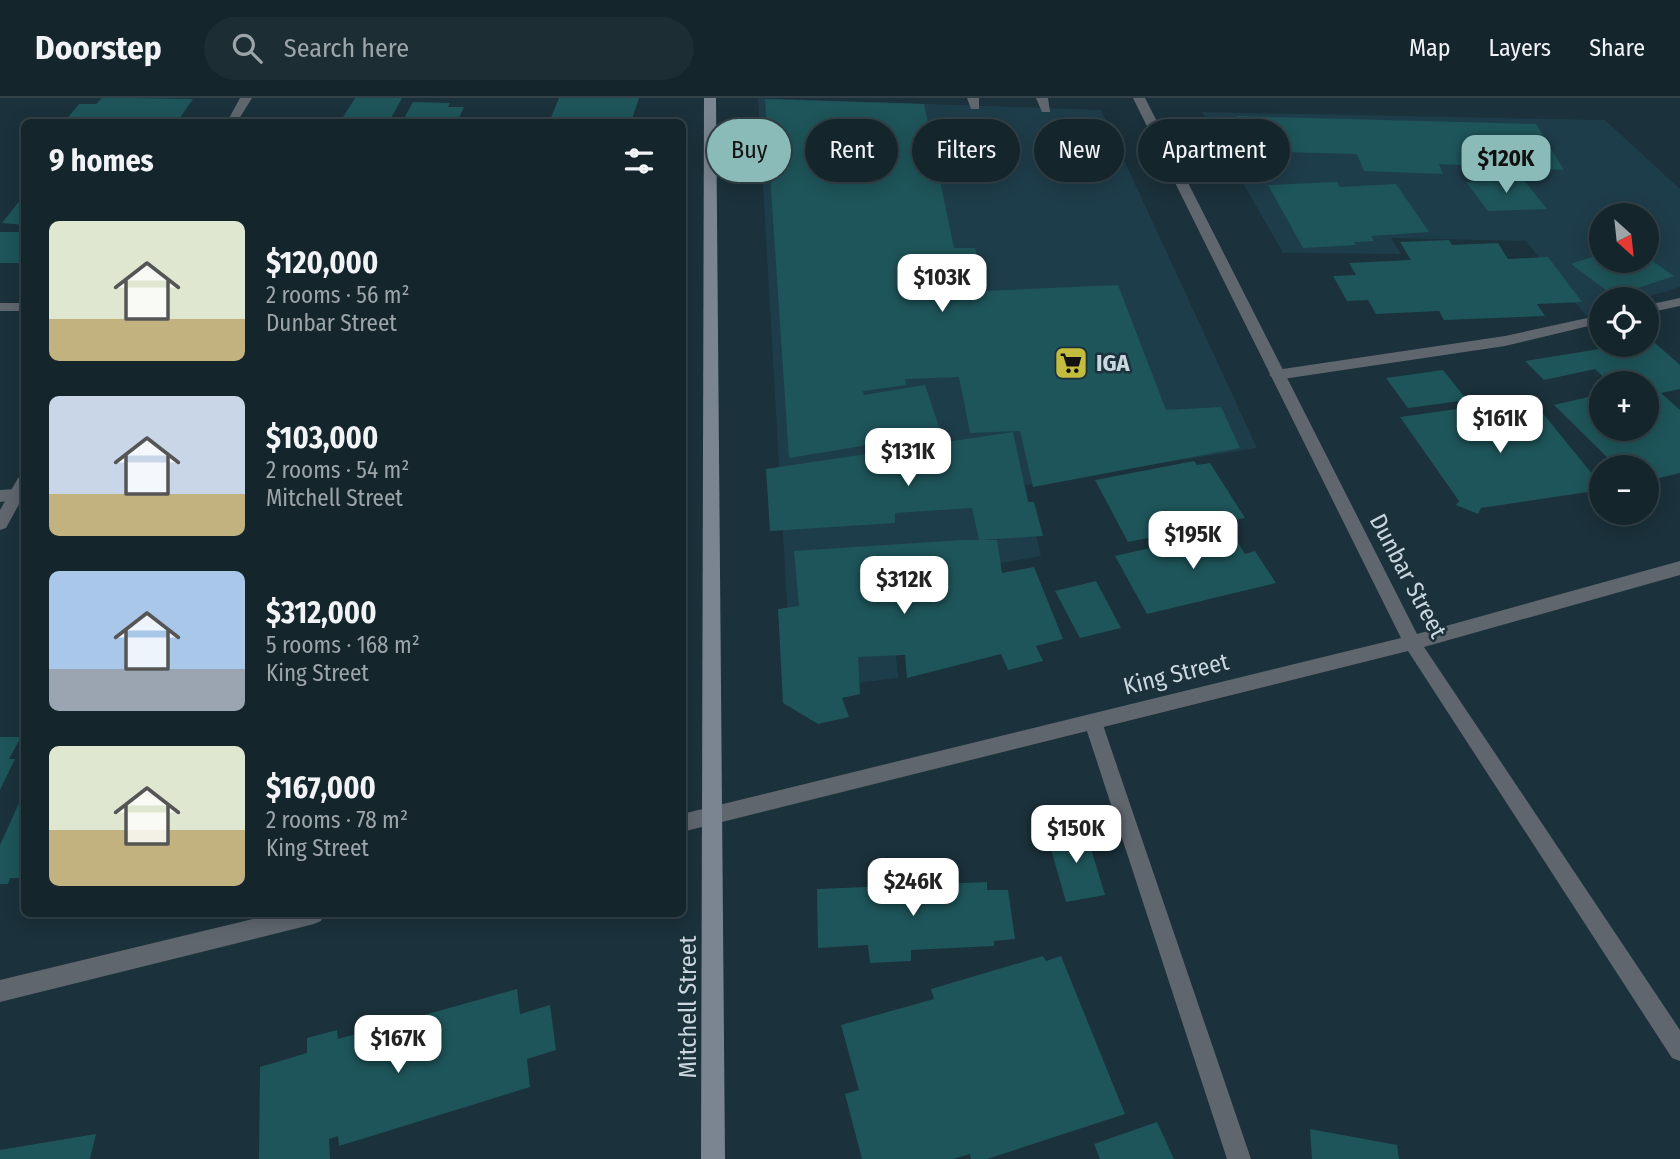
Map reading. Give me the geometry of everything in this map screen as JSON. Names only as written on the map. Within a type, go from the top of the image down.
[{"type":"street","points":[[234,119],[246,98]]},
{"type":"street","name":"Mitchell Street","points":[[710,98],[713,1159]]},
{"type":"street","name":"Dunbar Street","points":[[1139,98],[1412,643],[1680,1050]]},
{"type":"street","points":[[1659,306],[1680,302]]},
{"type":"street","points":[[0,307],[21,307]]},
{"type":"street","points":[[1276,375],[1505,341],[1589,323]]},
{"type":"street","points":[[0,524],[14,491]]},
{"type":"street","name":"King Street","points":[[686,822],[1412,643],[1680,568]]},
{"type":"street","points":[[1093,722],[1239,1159]]},
{"type":"street","points":[[0,991],[302,917]]},
{"type":"shaded area","points":[[758,98],[1101,110],[1105,119],[1034,119],[1034,182],[1124,182],[1124,160],[1257,448],[1025,485],[1041,556],[889,582],[898,678],[792,691],[763,182],[791,182],[791,119],[759,119]]},
{"type":"shaded area","points":[[1202,112],[1605,120],[1680,189],[1680,287],[1659,293],[1659,287],[1589,287],[1589,315],[1586,316],[1526,241],[1391,238],[1401,254],[1283,253],[1242,182],[1290,182],[1290,119],[1206,119]]},
{"type":"building","points":[[102,98],[193,99],[179,119],[67,119],[79,104],[96,104]]},
{"type":"building","points":[[355,98],[402,98],[391,119],[342,119]]},
{"type":"building","points":[[559,98],[639,98],[632,119],[550,119]]},
{"type":"building","points":[[765,99],[924,104],[927,119],[912,119],[912,182],[940,182],[954,248],[975,248],[985,291],[1118,285],[1166,410],[1221,407],[1240,448],[1033,487],[1020,431],[970,433],[959,377],[905,379],[906,385],[863,391],[864,395],[925,385],[941,433],[789,458],[771,182],[791,182],[791,119],[766,119]]},
{"type":"building","points":[[413,102],[450,103],[448,107],[464,107],[458,119],[404,119]]},
{"type":"building","points":[[1237,116],[1536,124],[1564,170],[1439,164],[1443,174],[1364,171],[1357,154],[1290,152],[1290,119],[1238,119]]},
{"type":"building","points":[[1523,179],[1547,209],[1488,211],[1466,182]]},
{"type":"building","points":[[1337,182],[1340,187],[1396,184],[1429,232],[1371,236],[1374,241],[1354,242],[1356,245],[1303,248],[1268,185]]},
{"type":"building","points":[[21,199],[21,225],[2,223]]},
{"type":"building","points":[[0,232],[21,232],[21,263],[0,263]]},
{"type":"building","points":[[1449,240],[1452,245],[1498,243],[1508,259],[1548,257],[1582,302],[1537,304],[1545,316],[1444,320],[1439,311],[1376,314],[1368,300],[1347,301],[1333,276],[1356,275],[1349,263],[1411,260],[1400,242]]},
{"type":"building","points":[[1589,258],[1589,273],[1659,273],[1659,265],[1674,276],[1641,287],[1602,287],[1571,264]]},
{"type":"building","points":[[1659,347],[1680,365],[1680,389],[1661,393],[1680,410],[1680,473],[1659,478],[1659,455],[1605,455],[1591,441],[1659,441],[1659,371],[1595,369],[1544,380],[1525,361],[1589,351],[1589,357],[1659,357]]},
{"type":"building","points":[[1443,370],[1467,400],[1408,408],[1386,378]]},
{"type":"building","points":[[1589,397],[1589,439],[1554,405]]},
{"type":"building","points":[[1527,399],[1537,412],[1541,411],[1589,470],[1589,492],[1481,508],[1478,514],[1456,505],[1459,501],[1400,417]]},
{"type":"building","points":[[1013,432],[1028,502],[1034,502],[1043,536],[979,540],[972,508],[895,513],[895,523],[770,531],[766,469]]},
{"type":"building","points":[[1194,461],[1197,465],[1210,463],[1245,518],[1128,542],[1095,480]]},
{"type":"building","points":[[1230,530],[1245,554],[1255,551],[1276,583],[1147,614],[1115,556]]},
{"type":"building","points":[[997,540],[1002,573],[1034,567],[1063,639],[1036,646],[1043,661],[1008,670],[1001,654],[907,678],[905,655],[858,657],[860,694],[842,698],[849,717],[818,724],[783,703],[778,609],[799,606],[794,551]]},
{"type":"building","points":[[1096,581],[1121,628],[1080,638],[1055,591]]},
{"type":"building","points":[[0,737],[21,737],[9,759],[15,759],[0,790]]},
{"type":"building","points":[[21,799],[21,878],[10,878],[8,884],[0,884],[0,845]]},
{"type":"building","points":[[1085,829],[1105,895],[1066,902],[1047,835]]},
{"type":"building","points":[[987,882],[987,890],[1008,890],[1015,939],[994,941],[994,946],[911,950],[911,961],[870,963],[868,945],[818,948],[817,889]]},
{"type":"building","points":[[1043,956],[1046,961],[1061,956],[1125,1114],[987,1159],[971,1159],[970,1154],[953,1159],[862,1159],[845,1094],[859,1090],[841,1025],[934,999],[931,989]]},
{"type":"building","points":[[517,989],[520,1014],[550,1005],[556,1050],[527,1059],[530,1087],[339,1146],[338,1136],[329,1139],[330,1159],[259,1159],[260,1067],[307,1053],[307,1038],[337,1030],[338,1039]]},
{"type":"building","points":[[1157,1122],[1174,1159],[1100,1159],[1094,1144]]},
{"type":"building","points":[[1310,1129],[1397,1145],[1399,1159],[1312,1159]]},
{"type":"building","points":[[96,1134],[90,1159],[0,1159],[0,1150]]},
{"type":"place","name":"IGA","points":[[1071,363]]}]
